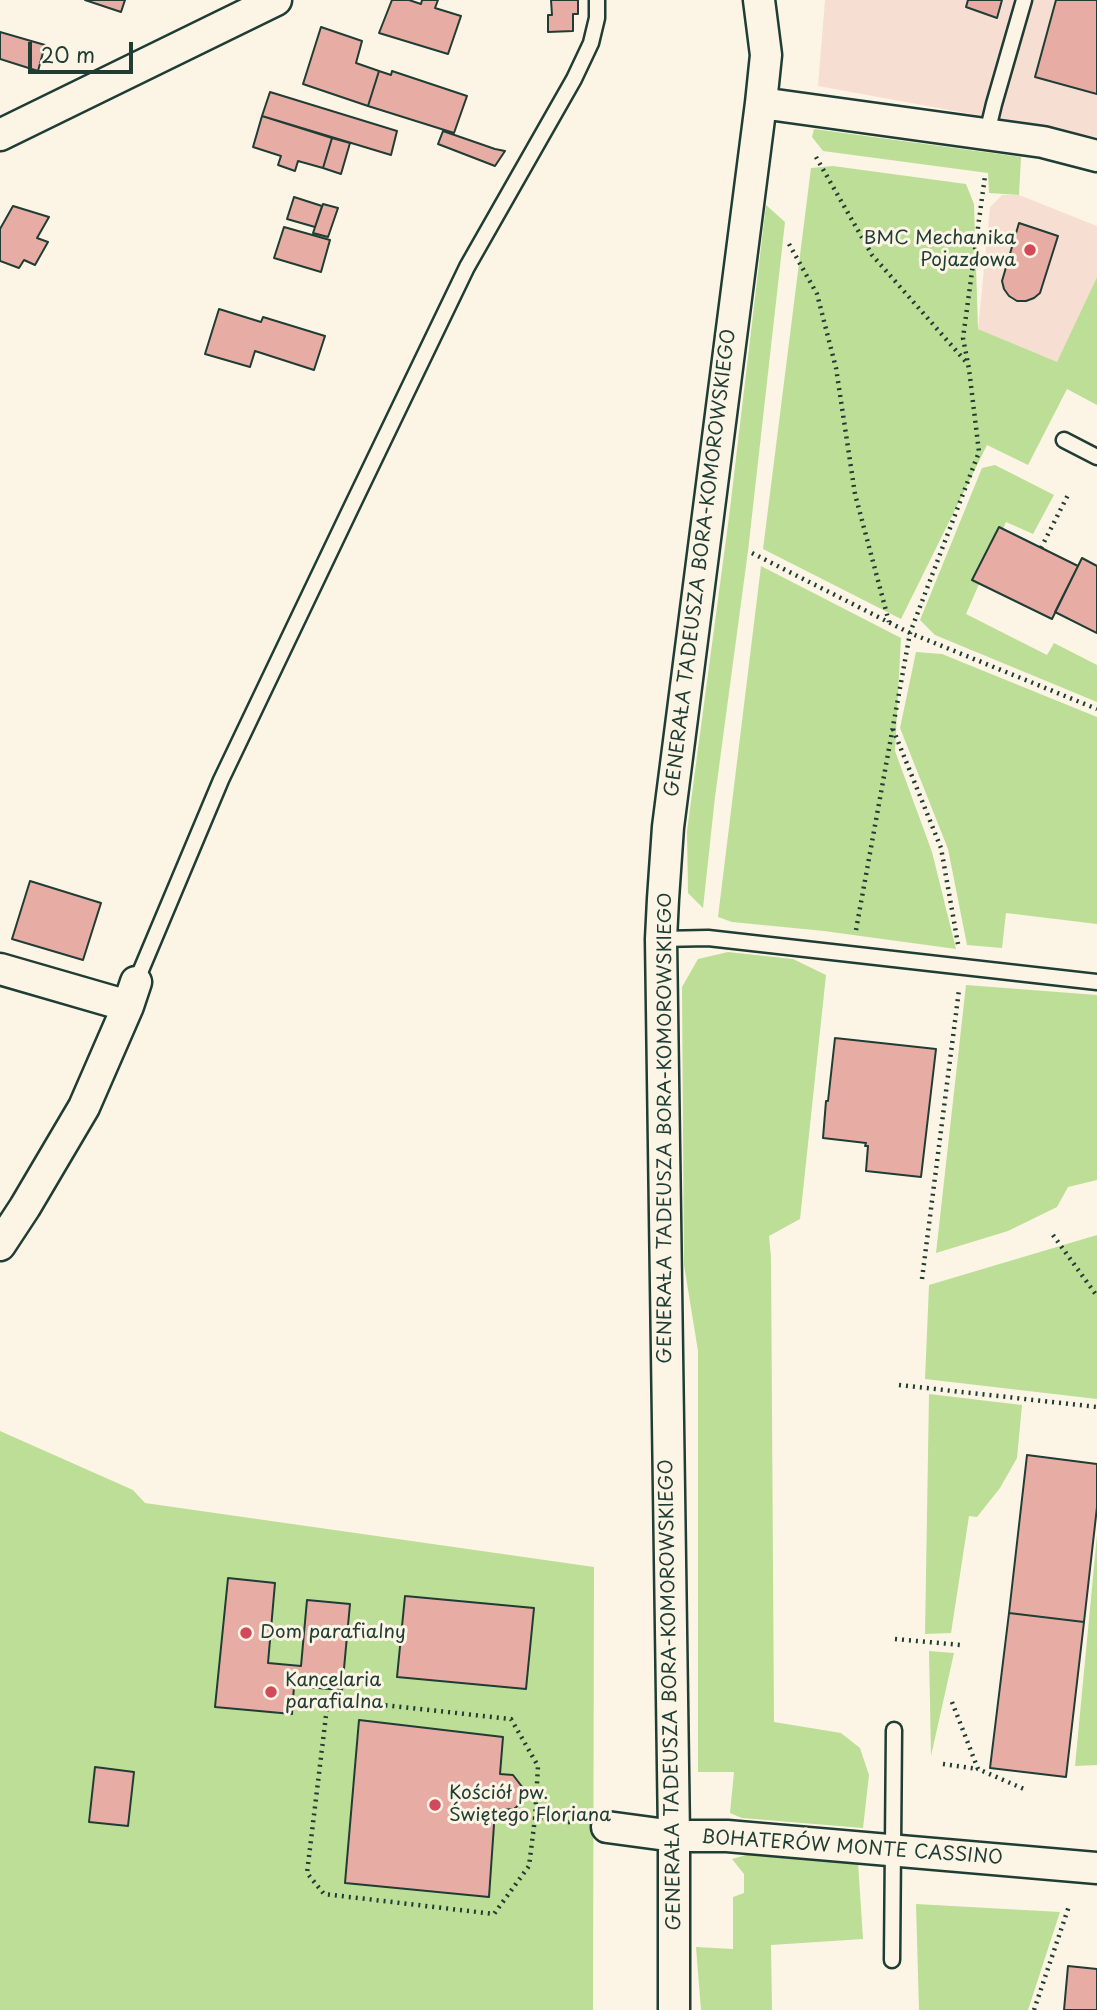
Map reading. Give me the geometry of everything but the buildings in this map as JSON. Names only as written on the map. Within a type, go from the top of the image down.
[{"type":"street","points":[[0,135],[276,0]]},
{"type":"street","name":"GENERAŁA TADEUSZA BORA-KOMOROWSKIEGO","points":[[674,2010],[674,1836],[661,939],[668,827],[761,103],[766,55],[762,2]]},
{"type":"street","points":[[761,103],[987,133],[1096,153]]},
{"type":"street","points":[[0,969],[132,994],[84,1107],[0,1245]]},
{"type":"street","name":"BOHATERÓW MONTE CASSINO","points":[[607,1827],[674,1836],[727,1836],[1097,1868]]},
{"type":"lane","points":[[132,994],[221,780],[467,267],[574,79],[591,43],[597,18],[597,0]]},
{"type":"lane","points":[[987,133],[1024,0]]},
{"type":"lane","points":[[1064,440],[1097,457]]},
{"type":"lane","points":[[661,939],[708,938],[1097,982]]},
{"type":"lane","points":[[892,1960],[894,1730]]},
{"type":"path","points":[[816,156],[872,255],[969,365]]},
{"type":"path","points":[[852,954],[909,633],[979,452],[969,365],[963,338],[985,176]]},
{"type":"path","points":[[789,244],[817,294],[836,368],[855,495],[889,622]]},
{"type":"path","points":[[1041,548],[1068,495]]},
{"type":"path","points":[[752,553],[909,633],[1097,709]]},
{"type":"path","points":[[892,728],[941,848],[962,967],[922,1279]]},
{"type":"path","points":[[1053,1235],[1097,1296]]},
{"type":"path","points":[[899,1385],[1097,1407]]},
{"type":"path","points":[[895,1639],[961,1645]]},
{"type":"path","points":[[328,1699],[511,1719],[538,1766],[535,1818],[530,1866],[494,1914],[324,1894],[307,1873],[328,1699]]},
{"type":"path","points":[[952,1702],[978,1769]]},
{"type":"path","points":[[943,1764],[978,1769],[1024,1789]]},
{"type":"path","points":[[535,1818],[607,1827]]},
{"type":"path","points":[[1034,2010],[1069,1906]]},
{"type":"shaded area","points":[[825,0],[1097,0],[1097,137],[818,86]]},
{"type":"shaded area","points":[[1002,195],[1019,195],[1097,226],[1097,277],[1057,363],[978,329],[990,207]]},
{"type":"green space","points":[[814,129],[1021,157],[1019,195],[989,193],[988,173],[823,151],[812,137]]},
{"type":"green space","points":[[833,166],[966,184],[974,204],[978,329],[1057,362],[1097,277],[1097,405],[1067,389],[1028,465],[987,445],[901,619],[763,549],[811,168]]},
{"type":"green space","points":[[766,205],[785,222],[748,551],[703,908],[688,893],[687,831],[729,517]]},
{"type":"green space","points":[[995,465],[1054,495],[1033,534],[1006,522],[966,614],[1047,655],[1054,643],[1097,665],[1097,702],[935,635],[920,620],[982,468]]},
{"type":"green space","points":[[761,566],[901,638],[895,751],[932,852],[956,949],[732,922],[718,917]]},
{"type":"green space","points":[[916,652],[942,654],[1097,717],[1097,924],[1006,913],[1002,948],[967,945],[948,849],[900,728]]},
{"type":"green space","points":[[728,952],[793,959],[826,975],[800,1219],[769,1236],[774,1722],[841,1733],[860,1748],[869,1775],[863,1828],[742,1818],[730,1813],[734,1772],[698,1772],[698,1351],[684,1265],[682,987],[698,959]]},
{"type":"green space","points":[[966,985],[1097,995],[1097,1180],[1068,1187],[1057,1207],[1008,1231],[936,1253]]},
{"type":"green space","points":[[1097,1235],[1097,1399],[925,1379],[929,1285]]},
{"type":"green space","points":[[929,1394],[1022,1405],[1017,1458],[1000,1488],[977,1517],[969,1516],[951,1633],[925,1634]]},
{"type":"green space","points":[[0,1431],[133,1490],[145,1503],[594,1567],[593,2010],[0,2010]]},
{"type":"green space","points":[[1097,1535],[1097,1765],[1075,1766]]},
{"type":"green space","points":[[929,1651],[954,1653],[931,1756]]},
{"type":"green space","points":[[753,1853],[858,1862],[863,1939],[771,1945],[772,2010],[701,2010],[696,1947],[733,1949],[733,1897],[744,1893],[744,1874],[732,1859]]},
{"type":"green space","points":[[916,1904],[1060,1912],[1028,2010],[919,2010]]},
{"type":"place","name":"BMC Mechanika Pojazdowa","points":[[1030,250]]},
{"type":"place","name":"Dom parafialny","points":[[246,1633]]},
{"type":"place","name":"Kancelaria parafialna","points":[[271,1692]]},
{"type":"place","name":"Kościół pw. Świętego Floriana","points":[[435,1805]]}]
